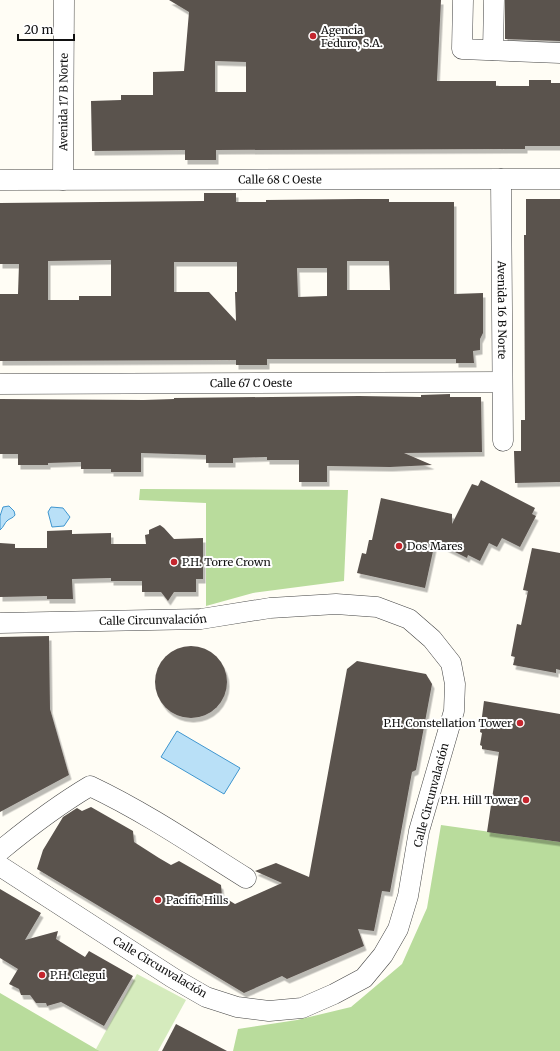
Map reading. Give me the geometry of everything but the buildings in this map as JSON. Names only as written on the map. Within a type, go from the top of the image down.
[{"type":"street","name":"Avenida 17 B Norte","points":[[63,180],[64,0]]},
{"type":"street","points":[[464,0],[462,49],[560,53]]},
{"type":"street","points":[[493,50],[494,0]]},
{"type":"street","name":"Avenida 16 B Norte","points":[[501,179],[502,441]]},
{"type":"street","name":"Calle 68 C Oeste","points":[[0,180],[560,179]]},
{"type":"street","name":"Calle 67 C Oeste","points":[[0,384],[502,382]]},
{"type":"street","name":"Calle Circunvalación","points":[[0,623],[201,619],[270,608],[336,604],[377,607],[409,619],[432,639],[451,663],[455,684],[454,711],[419,831],[408,896],[398,929],[383,955],[364,978],[334,994],[302,1008],[268,1011],[237,1007],[206,997],[173,978],[0,866]]},
{"type":"street","points":[[0,851],[33,824],[90,786],[114,797],[138,811],[246,878]]},
{"type":"green space","points":[[140,489],[348,490],[344,581],[253,593],[206,606],[206,503],[139,500]]},
{"type":"green space","points":[[441,825],[560,842],[560,1051],[233,1051],[238,1029],[297,1020],[351,1007],[402,964],[427,908]]},
{"type":"green space","points":[[137,974],[186,1000],[158,1051],[100,1051],[96,1049]]},
{"type":"green space","points":[[0,993],[96,1049],[100,1051],[0,1051]]},
{"type":"water","points":[[9,506],[14,511],[15,515],[7,521],[0,530],[0,516],[3,507]]},
{"type":"water","points":[[51,507],[63,508],[70,517],[64,526],[52,527],[48,512]]},
{"type":"water","points":[[177,731],[240,768],[224,794],[161,757]]},
{"type":"place","name":"Agencia Feduro, S.A.","points":[[313,36]]},
{"type":"place","name":"Dos Mares","points":[[399,546]]},
{"type":"place","name":"P.H. Torre Crown","points":[[174,562]]},
{"type":"place","name":"P.H. Constellation Tower","points":[[520,723]]},
{"type":"place","name":"P.H. Hill Tower","points":[[526,800]]},
{"type":"place","name":"Pacific Hills","points":[[158,900]]},
{"type":"place","name":"P.H. Clegui","points":[[42,975]]}]
